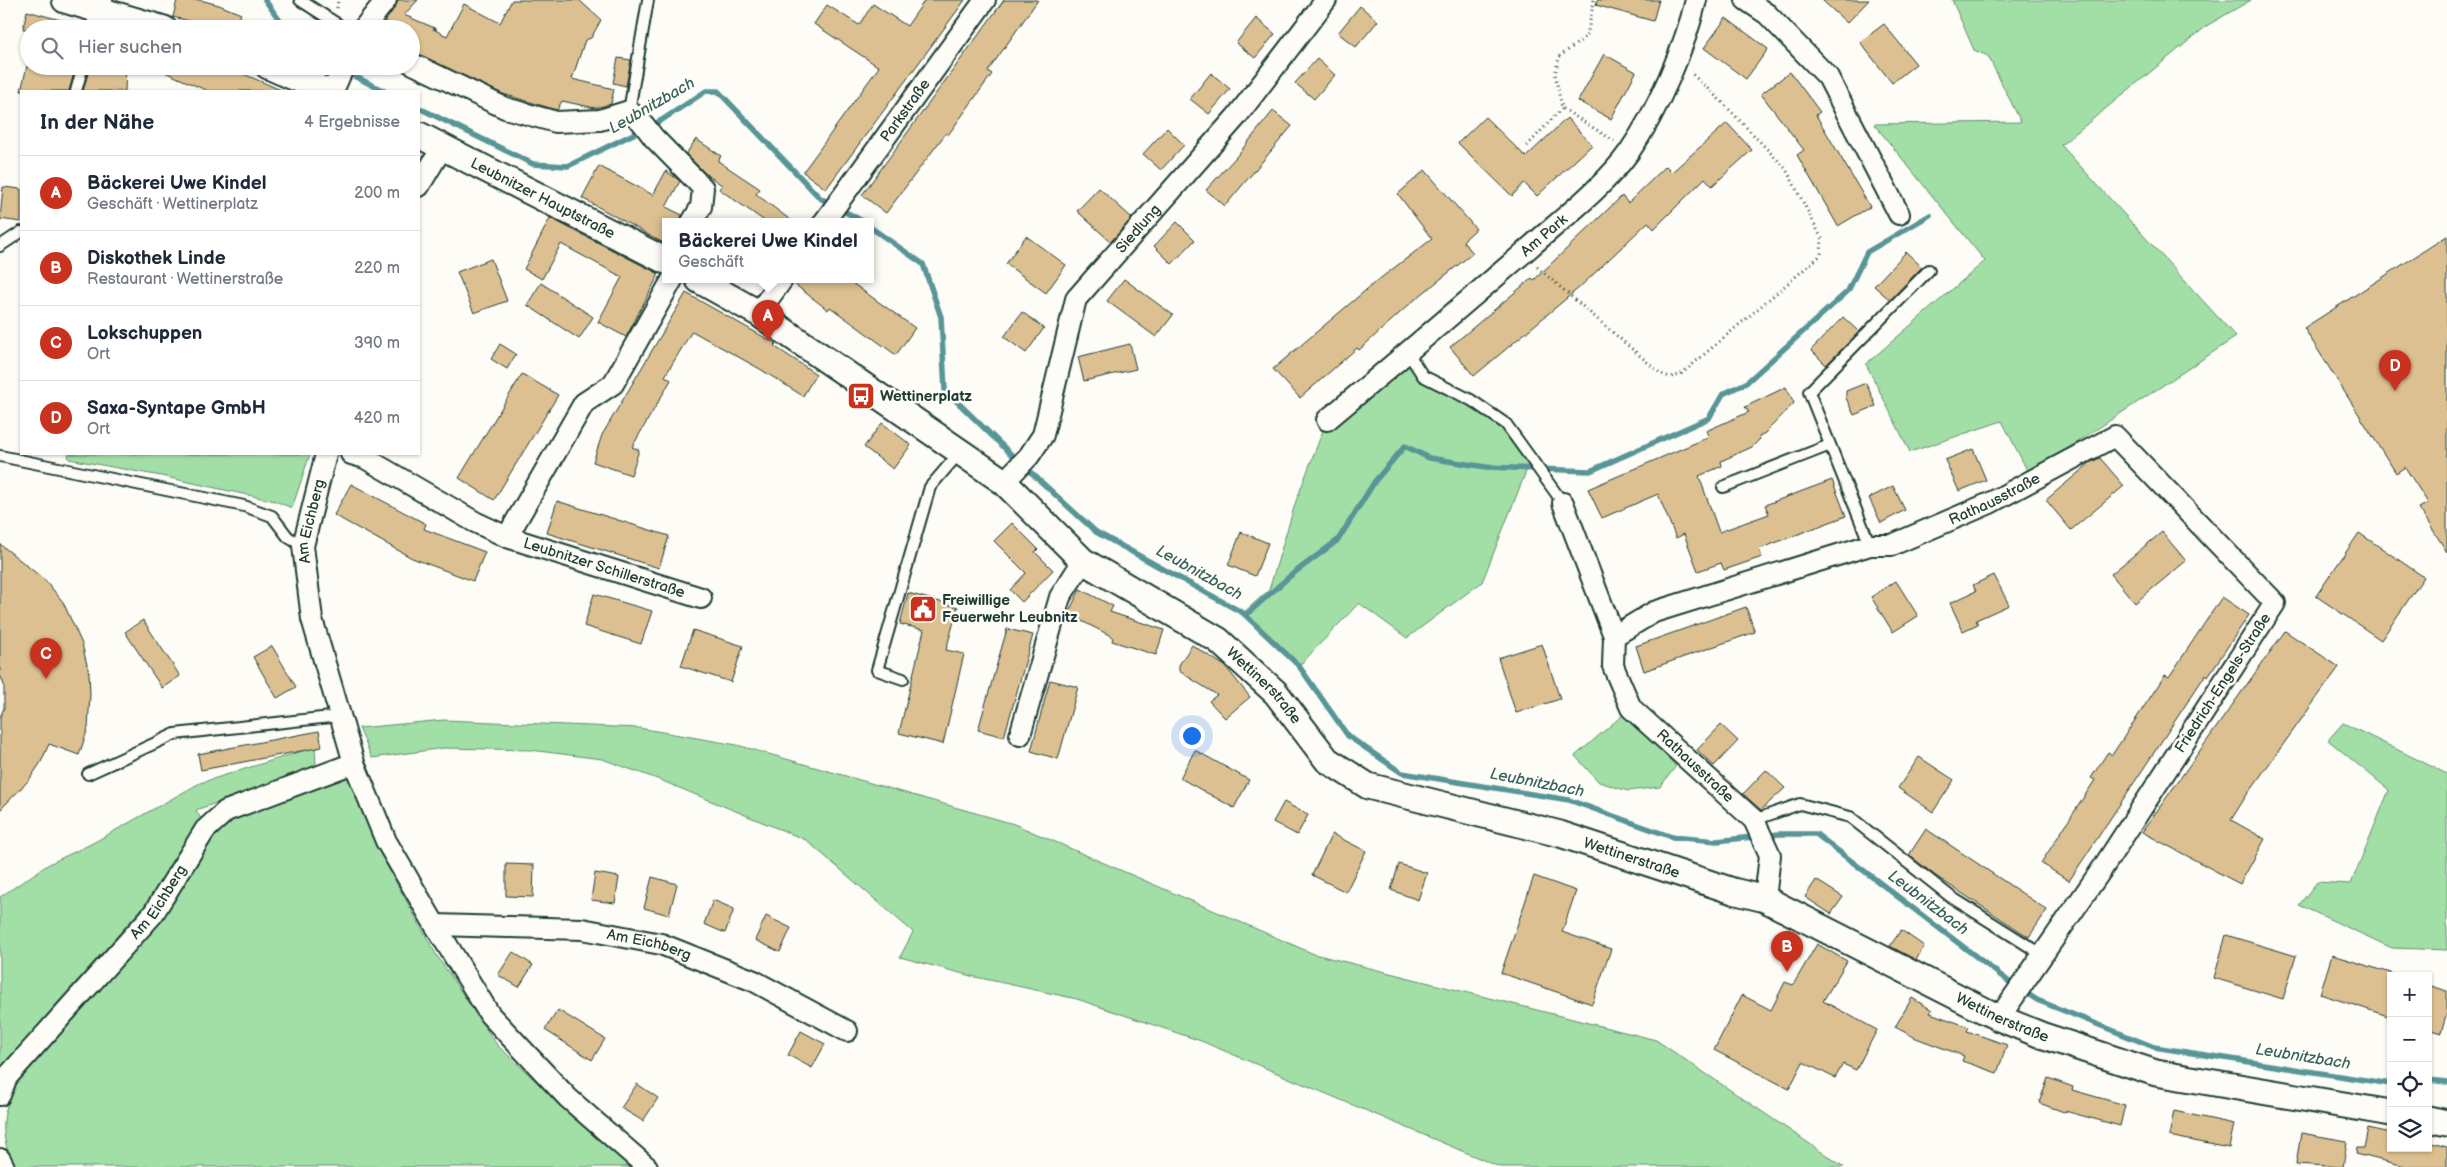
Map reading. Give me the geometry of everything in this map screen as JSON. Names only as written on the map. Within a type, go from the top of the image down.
[{"type":"street","points":[[65,0],[95,12],[127,20]]},
{"type":"street","points":[[370,20],[386,0]]},
{"type":"street","name":"Parkstraße","points":[[827,218],[985,0]]},
{"type":"street","name":"Siedlung","points":[[1008,478],[1029,456],[1044,434],[1076,299],[1237,116],[1326,0]]},
{"type":"street","name":"Am Park","points":[[1327,420],[1408,353],[1572,211],[1630,151],[1661,96],[1691,20],[1696,0]]},
{"type":"street","points":[[1746,0],[1768,14],[1828,77],[1899,214]]},
{"type":"street","points":[[420,67],[505,108],[556,122],[635,116],[703,188],[701,207],[694,218]]},
{"type":"street","points":[[306,75],[335,82]]},
{"type":"street","name":"Leubnitzer Hauptstraße","points":[[420,135],[662,258]]},
{"type":"street","points":[[420,184],[442,146]]},
{"type":"street","name":"Leubnitzer Schillerstraße","points":[[508,537],[584,403],[613,384],[670,283]]},
{"type":"street","points":[[704,283],[758,313],[960,452]]},
{"type":"street","points":[[758,313],[780,283]]},
{"type":"street","name":"Rathausstraße","points":[[1614,636],[1654,612],[1870,545],[1892,546],[1990,503],[2115,436]]},
{"type":"street","name":"Friedrich-Engels-Straße","points":[[2006,1008],[2102,869],[2275,603],[2115,436]]},
{"type":"street","name":"Wettinerstraße","points":[[960,452],[1008,478],[1083,561],[1218,640],[1276,693],[1327,760],[1368,786],[1560,834],[1733,891],[1765,899],[2006,1008],[2042,1035],[2156,1073],[2387,1112]]},
{"type":"street","name":"Am Eichberg","points":[[326,455],[303,546],[312,619],[354,763],[386,841],[434,925],[490,1015],[568,1098],[647,1167]]},
{"type":"street","name":"Leubnitzer Schillerstraße","points":[[355,455],[366,458],[475,522],[508,537],[702,598]]},
{"type":"street","name":"Rathausstraße","points":[[1563,503],[1614,636],[1613,666],[1631,708],[1755,824],[1770,855],[1765,899]]},
{"type":"street","points":[[1020,736],[1060,597],[1083,561]]},
{"type":"street","name":"Am Eichberg","points":[[0,1095],[6,1077],[153,914],[205,830],[226,811],[354,763]]},
{"type":"street","name":"Am Eichberg","points":[[434,925],[582,929],[661,944],[754,981],[847,1031]]},
{"type":"street","points":[[2432,1120],[2447,1122]]},
{"type":"street","points":[[0,1159],[4,1167]]},
{"type":"lane","points":[[300,0],[331,20]]},
{"type":"lane","points":[[635,116],[648,0]]},
{"type":"lane","points":[[76,90],[80,75]]},
{"type":"lane","points":[[0,246],[20,233]]},
{"type":"lane","points":[[1870,545],[1809,392],[1929,270]]},
{"type":"lane","points":[[1408,353],[1423,376],[1471,400],[1506,424],[1563,503]]},
{"type":"lane","points":[[1723,487],[1830,445]]},
{"type":"lane","points":[[903,679],[877,670],[930,487],[960,452]]},
{"type":"lane","points":[[0,456],[244,506],[272,516],[288,537],[303,546]]},
{"type":"lane","points":[[88,774],[175,734],[340,716]]},
{"type":"lane","points":[[1755,824],[1800,804],[1850,816],[1951,897],[2043,955]]},
{"type":"path","points":[[1594,0],[1587,36],[1559,57],[1555,74],[1562,108],[1630,151]]},
{"type":"path","points":[[1522,254],[1661,374],[1670,378],[1680,375],[1821,255],[1822,239],[1786,170],[1722,102],[1676,60]]},
{"type":"path","points":[[1527,146],[1562,108]]},
{"type":"green space","points":[[1952,0],[2251,0],[2208,25],[2061,145],[2236,337],[2029,474],[2002,421],[1910,452],[1866,364],[1985,261],[1874,124],[2021,122],[1988,56],[1974,50]]},
{"type":"green space","points":[[1408,353],[1423,376],[1506,424],[1531,459],[1482,582],[1407,638],[1359,603],[1299,666],[1243,613],[1269,590],[1296,501],[1327,420]]},
{"type":"green space","points":[[68,455],[310,455],[292,508],[275,501],[161,476],[69,459]]},
{"type":"green space","points":[[1624,714],[1676,766],[1660,787],[1628,791],[1599,782],[1575,756]]},
{"type":"green space","points":[[444,720],[639,728],[737,745],[1014,824],[1314,954],[1656,1040],[1844,1167],[1500,1167],[1201,1041],[1077,999],[971,976],[900,957],[913,932],[806,840],[660,780],[602,759],[530,750],[444,748],[372,758],[359,728]]},
{"type":"green space","points":[[2343,723],[2447,774],[2447,950],[2392,948],[2299,905],[2317,882],[2351,884],[2389,790],[2328,740]]},
{"type":"green space","points":[[315,747],[316,768],[196,810],[201,819],[171,862],[150,899],[52,1009],[0,1071],[0,897],[49,864],[91,844],[200,783]]},
{"type":"green space","points":[[349,774],[385,862],[437,956],[497,1045],[576,1118],[638,1167],[14,1167],[6,1145],[4,1125],[7,1106],[16,1085],[156,927],[174,902],[218,831],[234,817]]},
{"type":"building","points":[[177,0],[200,0],[241,14],[238,20],[185,20],[173,17]]},
{"type":"building","points":[[398,0],[418,0],[404,15],[416,20],[386,20]]},
{"type":"building","points":[[512,0],[579,0],[601,20],[591,38],[585,40],[572,79],[614,89],[611,104],[595,108],[562,101],[557,110],[503,94],[420,55],[420,22],[437,29],[433,29],[447,36],[464,4],[500,23]]},
{"type":"building","points":[[925,0],[965,0],[826,189],[803,172],[879,67],[814,24],[827,5],[859,25],[873,4],[907,26]]},
{"type":"building","points":[[1004,0],[1038,0],[988,71],[992,74],[948,135],[946,133],[886,213],[862,195]]},
{"type":"building","points":[[1597,0],[1659,0],[1653,21],[1596,5]]},
{"type":"building","points":[[1822,0],[1869,0],[1847,23]]},
{"type":"building","points":[[1360,6],[1378,21],[1356,47],[1338,33]]},
{"type":"building","points":[[27,11],[60,20],[25,20]]},
{"type":"building","points":[[1256,18],[1275,34],[1255,58],[1236,43]]},
{"type":"building","points":[[1726,18],[1768,49],[1746,79],[1704,48]]},
{"type":"building","points":[[1884,24],[1916,64],[1892,83],[1860,42]]},
{"type":"building","points":[[1604,54],[1636,72],[1611,119],[1578,101]]},
{"type":"building","points":[[618,58],[631,60],[626,86],[613,83]]},
{"type":"building","points":[[1317,59],[1335,75],[1314,99],[1295,83]]},
{"type":"building","points":[[1790,72],[1820,112],[1816,115],[1870,207],[1838,226],[1797,155],[1804,150],[1761,94]]},
{"type":"building","points":[[1211,73],[1230,89],[1209,114],[1190,99]]},
{"type":"building","points":[[25,75],[73,75],[69,90],[21,90]]},
{"type":"building","points":[[87,75],[126,75],[125,90],[83,90]]},
{"type":"building","points":[[172,75],[246,75],[281,90],[206,90]]},
{"type":"building","points":[[1273,111],[1292,126],[1225,206],[1206,190],[1236,157]]},
{"type":"building","points":[[1485,117],[1526,157],[1567,118],[1592,145],[1537,196],[1524,183],[1512,196],[1458,143]]},
{"type":"building","points":[[1727,123],[1752,150],[1712,186],[1705,178],[1654,229],[1648,222],[1580,287],[1474,376],[1450,347],[1532,278],[1534,280],[1622,196],[1628,203],[1666,166],[1672,172]]},
{"type":"building","points":[[1167,128],[1184,145],[1161,170],[1143,154]]},
{"type":"building","points":[[696,139],[721,156],[718,161],[760,189],[756,194],[788,218],[760,218],[719,189],[722,185],[707,175],[686,154]]},
{"type":"building","points":[[599,166],[653,195],[666,171],[680,181],[666,207],[682,215],[681,218],[662,218],[662,242],[582,198]]},
{"type":"building","points":[[1425,170],[1476,229],[1463,241],[1473,253],[1412,302],[1359,350],[1357,348],[1300,398],[1273,369],[1373,284],[1432,239],[1398,194]]},
{"type":"building","points":[[3,187],[20,189],[20,222],[0,219]]},
{"type":"building","points":[[1099,188],[1132,218],[1111,242],[1077,211]]},
{"type":"building","points":[[550,218],[659,274],[626,337],[598,322],[622,277],[561,244],[542,279],[524,269]]},
{"type":"building","points":[[1177,222],[1195,240],[1172,264],[1154,246]]},
{"type":"building","points":[[1026,236],[1066,265],[1046,293],[1006,264]]},
{"type":"building","points":[[2447,236],[2447,552],[2419,508],[2428,503],[2405,467],[2396,473],[2304,328]]},
{"type":"building","points":[[1906,252],[1922,267],[1890,300],[1874,286]]},
{"type":"building","points":[[491,259],[507,301],[474,313],[457,272]]},
{"type":"building","points":[[1124,279],[1173,315],[1156,337],[1107,301]]},
{"type":"building","points":[[541,283],[593,317],[579,339],[527,305]]},
{"type":"building","points":[[793,283],[852,283],[915,328],[896,355],[830,307],[828,310]]},
{"type":"building","points":[[686,293],[776,344],[774,346],[816,374],[803,396],[760,369],[692,331],[665,376],[671,380],[632,447],[639,450],[631,475],[593,462],[602,435]]},
{"type":"building","points":[[1022,312],[1044,328],[1026,353],[1004,337]]},
{"type":"building","points":[[1843,317],[1859,332],[1826,365],[1811,350]]},
{"type":"building","points":[[500,344],[516,354],[507,369],[491,359]]},
{"type":"building","points":[[1130,344],[1136,369],[1084,381],[1078,357]]},
{"type":"building","points":[[522,374],[558,395],[494,500],[459,478]]},
{"type":"building","points":[[1866,383],[1876,406],[1854,415],[1846,398],[1846,391]]},
{"type":"building","points":[[1786,387],[1794,403],[1765,433],[1759,436],[1760,439],[1752,447],[1721,461],[1722,466],[1699,476],[1719,532],[1769,514],[1765,505],[1832,480],[1846,516],[1759,549],[1762,557],[1724,570],[1721,563],[1698,571],[1684,534],[1676,538],[1658,494],[1602,518],[1588,489],[1709,437],[1706,431],[1749,412],[1745,407]]},
{"type":"building","points":[[882,423],[911,445],[893,469],[864,447]]},
{"type":"building","points":[[1973,449],[1986,480],[1959,491],[1945,460]]},
{"type":"building","points":[[2100,458],[2124,486],[2071,530],[2046,500],[2091,462]]},
{"type":"building","points":[[351,484],[426,524],[424,529],[485,552],[473,581],[412,558],[334,515]]},
{"type":"building","points":[[1893,486],[1905,510],[1881,523],[1869,498]]},
{"type":"building","points":[[557,501],[669,536],[659,568],[547,533]]},
{"type":"building","points":[[1012,523],[1038,549],[1035,552],[1053,570],[1022,602],[1010,590],[1026,573],[994,541]]},
{"type":"building","points":[[1241,532],[1268,543],[1255,576],[1228,565]]},
{"type":"building","points":[[2162,532],[2186,561],[2135,603],[2111,574]]},
{"type":"building","points":[[2359,533],[2424,577],[2381,640],[2316,596]]},
{"type":"building","points":[[0,544],[46,581],[63,602],[82,644],[89,673],[90,694],[88,728],[79,755],[49,744],[41,762],[29,780],[0,810],[0,717],[4,708],[4,685],[0,674]]},
{"type":"building","points":[[1994,575],[2009,605],[1976,620],[1978,624],[1963,631],[1950,603],[1976,591],[1973,585]]},
{"type":"building","points":[[1896,581],[1918,616],[1893,632],[1871,597]]},
{"type":"building","points":[[1080,589],[1113,606],[1110,612],[1164,630],[1156,655],[1112,641],[1113,637],[1068,614]]},
{"type":"building","points":[[908,593],[958,607],[946,650],[964,654],[943,744],[899,733],[924,630],[900,624]]},
{"type":"building","points":[[594,594],[652,611],[641,644],[584,626]]},
{"type":"building","points":[[2222,597],[2249,615],[2208,676],[2206,674],[2069,881],[2041,863],[2095,780],[2091,778],[2108,752],[2112,755],[2165,675],[2169,677]]},
{"type":"building","points":[[1746,607],[1755,632],[1644,671],[1636,646]]},
{"type":"building","points":[[143,620],[180,676],[162,688],[125,632]]},
{"type":"building","points":[[1007,629],[1033,635],[1004,737],[978,730]]},
{"type":"building","points":[[693,630],[743,646],[731,682],[681,666]]},
{"type":"building","points":[[2285,631],[2339,667],[2246,796],[2231,820],[2265,839],[2240,884],[2142,832]]},
{"type":"building","points":[[1542,644],[1560,699],[1516,713],[1498,658]]},
{"type":"building","points":[[1192,645],[1225,666],[1250,697],[1225,718],[1209,701],[1217,695],[1179,671],[1179,665]]},
{"type":"building","points":[[272,646],[296,687],[277,698],[253,657]]},
{"type":"building","points":[[1050,680],[1078,687],[1058,759],[1031,751]]},
{"type":"building","points":[[1721,725],[1738,741],[1714,766],[1697,750]]},
{"type":"building","points":[[319,731],[322,747],[201,770],[198,754]]},
{"type":"building","points":[[1195,750],[1249,780],[1234,808],[1180,778]]},
{"type":"building","points":[[1919,757],[1954,780],[1933,812],[1898,788]]},
{"type":"building","points":[[1766,770],[1785,788],[1761,810],[1743,794]]},
{"type":"building","points":[[1284,802],[1308,815],[1297,835],[1273,822]]},
{"type":"building","points":[[1926,829],[2047,910],[2029,937],[1937,877],[1909,855]]},
{"type":"building","points":[[1332,834],[1366,851],[1346,892],[1312,875]]},
{"type":"building","points":[[506,864],[534,865],[533,897],[506,896]]},
{"type":"building","points":[[1399,864],[1427,873],[1418,900],[1391,890]]},
{"type":"building","points":[[595,873],[619,877],[615,903],[591,900]]},
{"type":"building","points":[[1534,876],[1576,891],[1562,932],[1611,949],[1592,1004],[1501,973]]},
{"type":"building","points":[[652,877],[677,884],[669,915],[644,908]]},
{"type":"building","points":[[1816,880],[1843,897],[1831,914],[1805,897]]},
{"type":"building","points":[[713,900],[734,909],[725,933],[704,924]]},
{"type":"building","points":[[766,916],[791,928],[780,952],[755,940]]},
{"type":"building","points":[[1901,930],[1924,946],[1916,960],[1890,946]]},
{"type":"building","points":[[2226,935],[2296,956],[2283,999],[2214,978]]},
{"type":"building","points":[[1817,944],[1847,961],[1823,1001],[1877,1030],[1856,1070],[1843,1064],[1835,1078],[1803,1062],[1789,1089],[1714,1050],[1742,995],[1771,1010],[1785,982],[1793,985]]},
{"type":"building","points":[[513,952],[533,965],[519,987],[498,975]]},
{"type":"building","points":[[2332,955],[2388,972],[2387,1016],[2320,994]]},
{"type":"building","points":[[2432,986],[2447,991],[2447,1013],[2441,1033],[2432,1030]]},
{"type":"building","points":[[1912,998],[1932,1010],[1930,1013],[1969,1027],[1967,1031],[2007,1045],[1997,1073],[1962,1061],[1964,1056],[1916,1038],[1895,1027]]},
{"type":"building","points":[[558,1010],[605,1039],[592,1060],[545,1030]]},
{"type":"building","points":[[801,1031],[825,1044],[812,1068],[788,1055]]},
{"type":"building","points":[[2048,1078],[2073,1087],[2072,1090],[2125,1105],[2120,1126],[2064,1112],[2039,1103]]},
{"type":"building","points":[[637,1084],[658,1098],[643,1121],[621,1108]]},
{"type":"building","points":[[2174,1111],[2234,1124],[2229,1148],[2169,1136]]},
{"type":"building","points":[[2368,1128],[2387,1132],[2387,1152],[2432,1152],[2432,1143],[2447,1147],[2447,1167],[2409,1167],[2356,1154],[2357,1148],[2364,1148]]},
{"type":"building","points":[[2301,1133],[2347,1141],[2343,1167],[2296,1164]]},
{"type":"waterway","name":"Leubnitzbach","points":[[265,0],[279,20]]},
{"type":"waterway","name":"Leubnitzbach","points":[[352,75],[382,90]]},
{"type":"waterway","name":"Leubnitzbach","points":[[420,108],[533,164],[568,166],[662,120],[706,91],[718,91],[820,198],[857,218]]},
{"type":"waterway","points":[[1246,615],[1290,576],[1338,540],[1375,481],[1405,446],[1429,458],[1486,467],[1590,471],[1709,418],[1723,394],[1746,383],[1848,291],[1867,252],[1930,215]]},
{"type":"waterway","name":"Leubnitzbach","points":[[874,230],[923,264],[941,317],[945,390],[1018,461]]},
{"type":"waterway","name":"Leubnitzbach","points":[[1025,467],[1096,532],[1243,613],[1299,666],[1348,736],[1402,773],[1569,800],[1672,837],[1717,841],[1779,834],[1816,834],[2008,981],[2037,1000],[2154,1047],[2387,1083]]},
{"type":"waterway","name":"Leubnitzbach","points":[[2432,1080],[2447,1082]]},
{"type":"place","name":"Bäckerei Uwe Kindel","points":[[768,341]]},
{"type":"place","name":"Saxa-Syntape GmbH","points":[[2395,391]]},
{"type":"place","name":"Wettinerplatz","points":[[861,396]]},
{"type":"place","name":"Freiwillige Feuerwehr Leubnitz","points":[[923,609]]},
{"type":"place","name":"Lokschuppen","points":[[46,679]]},
{"type":"place","name":"Diskothek Linde","points":[[1787,972]]}]
